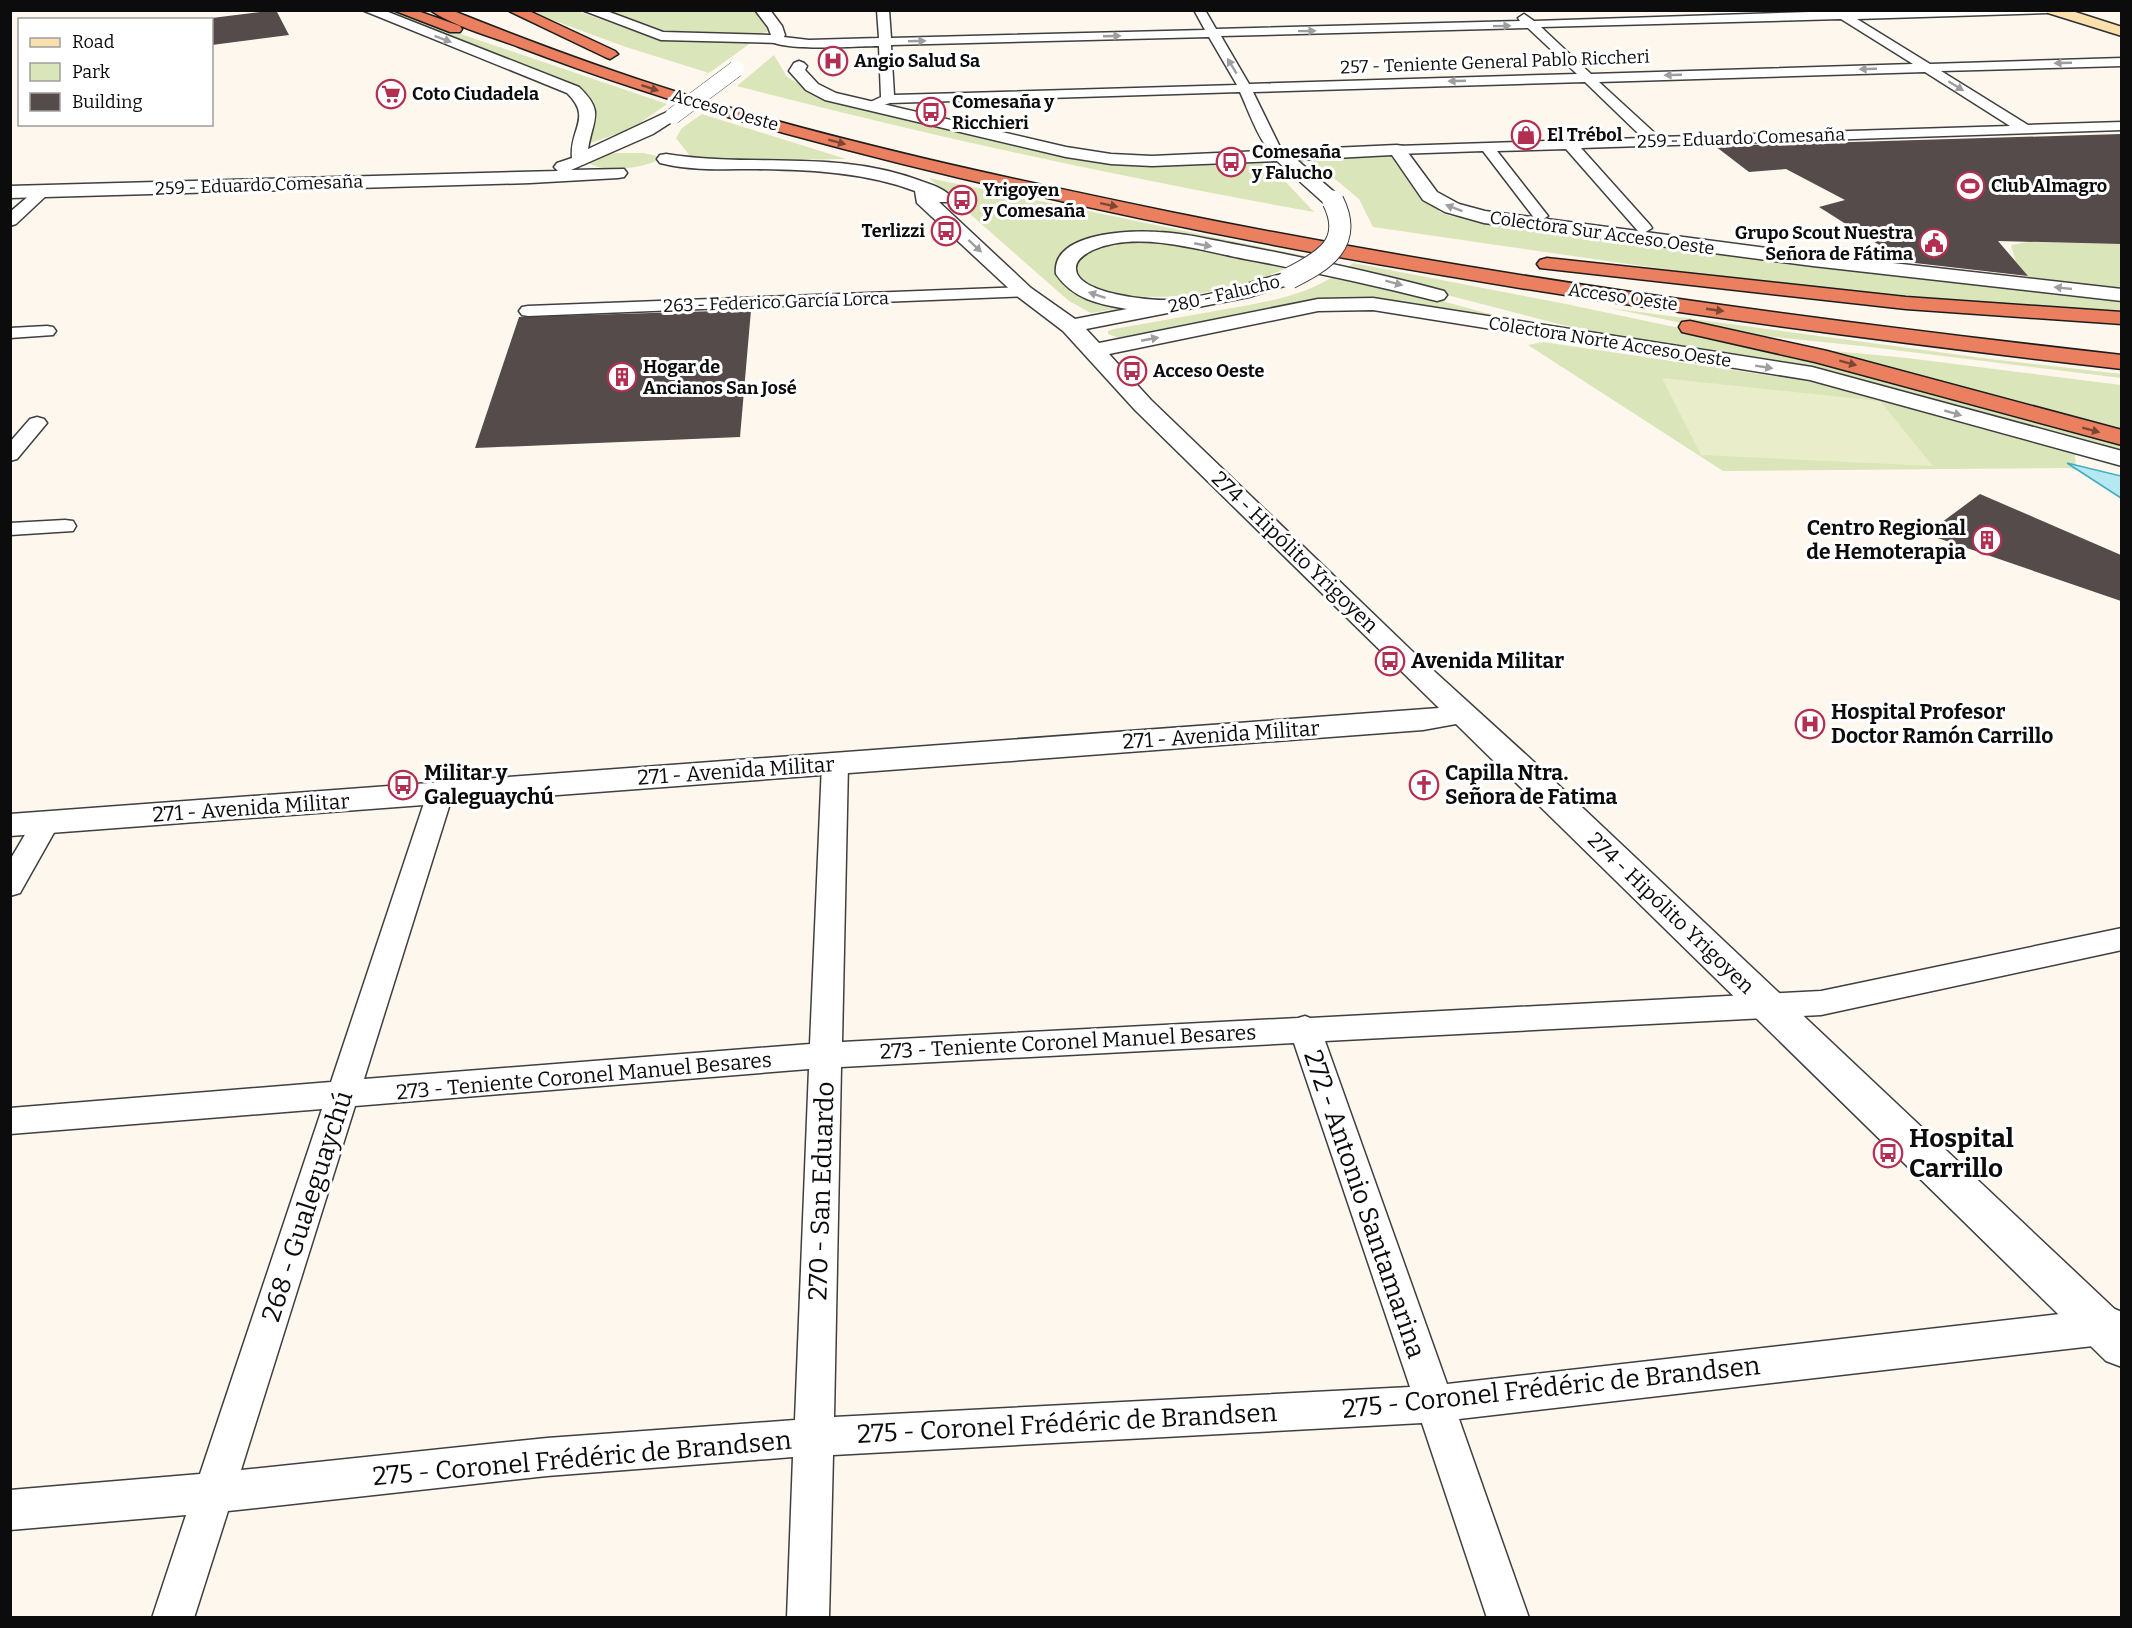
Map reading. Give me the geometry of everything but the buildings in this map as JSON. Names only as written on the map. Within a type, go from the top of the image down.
[{"type":"highway","points":[[400,10],[531,54],[612,76]]},
{"type":"highway","name":"Acceso Oeste","points":[[437,10],[612,76],[726,112],[925,164],[1307,246],[1710,310],[2121,362]]},
{"type":"highway","points":[[485,10],[631,61]]},
{"type":"highway","points":[[513,10],[610,54]]},
{"type":"highway","name":"Acceso Oeste","points":[[685,79],[730,92]]},
{"type":"highway","points":[[934,147],[1164,198]]},
{"type":"highway","points":[[1325,228],[1359,234]]},
{"type":"highway","points":[[1307,246],[1819,356],[2121,438]]},
{"type":"highway","name":"Acceso Oeste","points":[[2039,331],[1532,263],[1906,303],[2121,318]]},
{"type":"main road","points":[[2053,10],[2121,32]]},
{"type":"street","points":[[369,10],[573,90],[583,99],[589,111],[589,124],[579,150],[584,158],[584,168],[647,163]]},
{"type":"street","points":[[589,10],[661,36],[747,37],[809,44],[1532,25],[1839,13],[2047,10]]},
{"type":"street","points":[[584,158],[670,118],[775,40],[778,35],[777,29],[762,10]]},
{"type":"street","points":[[883,10],[888,99]]},
{"type":"street","name":"280 - Falucho","points":[[1071,326],[1249,291],[1290,278],[1320,261],[1338,241],[1342,221],[1333,201],[1274,149],[1245,88],[1199,10]]},
{"type":"street","points":[[1517,10],[1655,141]]},
{"type":"street","points":[[1839,13],[2025,129]]},
{"type":"street","points":[[2101,26],[2121,26]]},
{"type":"street","points":[[775,40],[799,66],[797,71],[812,87],[831,97],[867,104]]},
{"type":"street","name":"257 - Teniente General Pablo Riccheri","points":[[867,104],[888,99],[2121,62]]},
{"type":"street","name":"259 - Eduardo Comesaña","points":[[867,104],[1089,156],[1152,160],[2121,126]]},
{"type":"street","points":[[647,163],[670,118]]},
{"type":"street","points":[[1570,144],[1644,228]]},
{"type":"street","points":[[1487,147],[1540,216]]},
{"type":"street","name":"Colectora Sur Acceso Oeste","points":[[1397,150],[1430,196],[1452,208],[1484,217],[1823,262],[2121,295]]},
{"type":"street","points":[[584,158],[647,163]]},
{"type":"street","name":"259 - Eduardo Comesaña","points":[[507,178],[542,172],[584,158]]},
{"type":"street","name":"259 - Eduardo Comesaña","points":[[10,192],[507,178],[647,163],[766,169],[792,166],[839,166],[878,172]]},
{"type":"street","name":"274 - Hipólito Yrigoyen","points":[[878,172],[896,176],[950,202],[1064,305],[1071,326]]},
{"type":"street","name":"274 - Hipólito Yrigoyen","points":[[924,189],[924,199],[1024,292],[1071,326],[1143,405],[1461,714],[1522,768],[1767,1006],[2115,1332]]},
{"type":"street","points":[[10,221],[43,191]]},
{"type":"street","points":[[1176,307],[1115,300],[1088,292],[1068,277],[1065,269],[1067,261],[1083,248],[1104,241],[1135,237],[1171,238],[1363,275],[1623,345]]},
{"type":"street","name":"263 - Federico García Lorca","points":[[528,311],[1024,292]]},
{"type":"street","name":"Colectora Norte Acceso Oeste","points":[[1092,351],[1318,305],[1353,303],[1390,306],[1812,374],[2121,459]]},
{"type":"street","points":[[10,333],[47,331]]},
{"type":"street","points":[[10,455],[37,423]]},
{"type":"street","points":[[10,529],[65,526]]},
{"type":"street","name":"271 - Avenida Militar","points":[[10,825],[1423,720],[1461,714]]},
{"type":"street","name":"270 - San Eduardo","points":[[808,1617],[835,764]]},
{"type":"street","name":"268 - Gualeguaychú","points":[[173,1617],[440,794]]},
{"type":"street","points":[[10,886],[46,822]]},
{"type":"street","name":"273 - Teniente Coronel Manuel Besares","points":[[10,1121],[343,1096],[825,1055],[1305,1028],[1821,1003],[2121,939]]},
{"type":"street","name":"272 - Antonio Santamarina","points":[[1305,1028],[1508,1617]]},
{"type":"street","name":"275 - Coronel Frédéric de Brandsen","points":[[10,1510],[213,1493],[547,1458],[814,1437],[1434,1404],[2115,1332]]},
{"type":"green space","points":[[377,11],[393,11],[667,104],[633,128],[585,145],[582,91]]},
{"type":"green space","points":[[528,11],[577,11],[662,41],[752,42],[709,73],[626,47]]},
{"type":"green space","points":[[599,11],[754,11],[772,30],[758,35],[676,37]]},
{"type":"green space","points":[[774,55],[787,77],[831,102],[1066,157],[1141,164],[1265,160],[1314,212],[1024,155],[737,86]]},
{"type":"green space","points":[[702,114],[846,159],[706,161],[690,156],[676,138],[682,128]]},
{"type":"green space","points":[[643,153],[657,156],[658,160],[643,165],[612,169],[594,166],[588,162],[596,155]]},
{"type":"green space","points":[[1390,154],[1440,212],[1450,216],[1910,276],[2121,296],[2121,313],[1943,301],[1718,277],[1373,227],[1359,199],[1311,159]]},
{"type":"green space","points":[[929,178],[1305,256],[1300,261],[1118,235],[1059,262],[1059,280],[1088,298],[1137,306],[1091,313],[1069,301]]},
{"type":"green space","points":[[1157,240],[1289,267],[1240,285],[1184,295],[1156,297],[1102,290],[1078,281],[1073,264],[1091,249],[1111,243]]},
{"type":"green space","points":[[2027,242],[2121,244],[2121,289],[2032,281],[2016,262],[2011,245]]},
{"type":"green space","points":[[1353,263],[1561,303],[1821,358],[2121,444],[2121,454],[1696,353],[1582,330],[1347,269]]},
{"type":"green space","points":[[1339,273],[1523,323],[1346,299],[1119,338],[1108,334],[1108,331],[1114,329],[1280,298],[1310,288]]},
{"type":"green space","points":[[1610,308],[1990,359],[2121,374],[2121,378],[1862,346],[1725,332]]},
{"type":"green space","points":[[1543,342],[1813,382],[2075,454],[2076,470],[2069,468],[1723,471],[1528,345]]},
{"type":"green space","points":[[1813,349],[1907,358],[2121,385],[2121,432],[2117,432],[2118,427]]},
{"type":"green space","points":[[1662,378],[1880,401],[1933,466],[1701,455]]},
{"type":"water","points":[[2067,463],[2121,476],[2121,498]]},
{"type":"place","name":"Angio Salud Sa","points":[[833,61]]},
{"type":"place","name":"Coto Ciudadela","points":[[391,94]]},
{"type":"place","name":"Comesaña y Ricchieri","points":[[931,112]]},
{"type":"place","name":"El Trébol","points":[[1526,135]]},
{"type":"place","name":"Comesaña y Falucho","points":[[1231,162]]},
{"type":"place","name":"Club Almagro","points":[[1970,186]]},
{"type":"place","name":"Yrigoyen y Comesaña","points":[[962,200]]},
{"type":"place","name":"Terlizzi","points":[[946,231]]},
{"type":"place","name":"Grupo Scout Nuestra Señora de Fátima","points":[[1934,243]]},
{"type":"place","name":"Acceso Oeste","points":[[1132,371]]},
{"type":"place","name":"Hogar de Ancianos San José","points":[[622,377]]},
{"type":"place","name":"Centro Regional de Hemoterapia","points":[[1987,540]]},
{"type":"place","name":"Avenida Militar","points":[[1390,661]]},
{"type":"place","name":"Hospital Profesor Doctor Ramón Carrillo","points":[[1810,724]]},
{"type":"place","name":"Militar y Galeguaychú","points":[[403,785]]},
{"type":"place","name":"Capilla Ntra. Señora de Fatima","points":[[1424,785]]},
{"type":"place","name":"Hospital Carrillo","points":[[1888,1153]]}]
